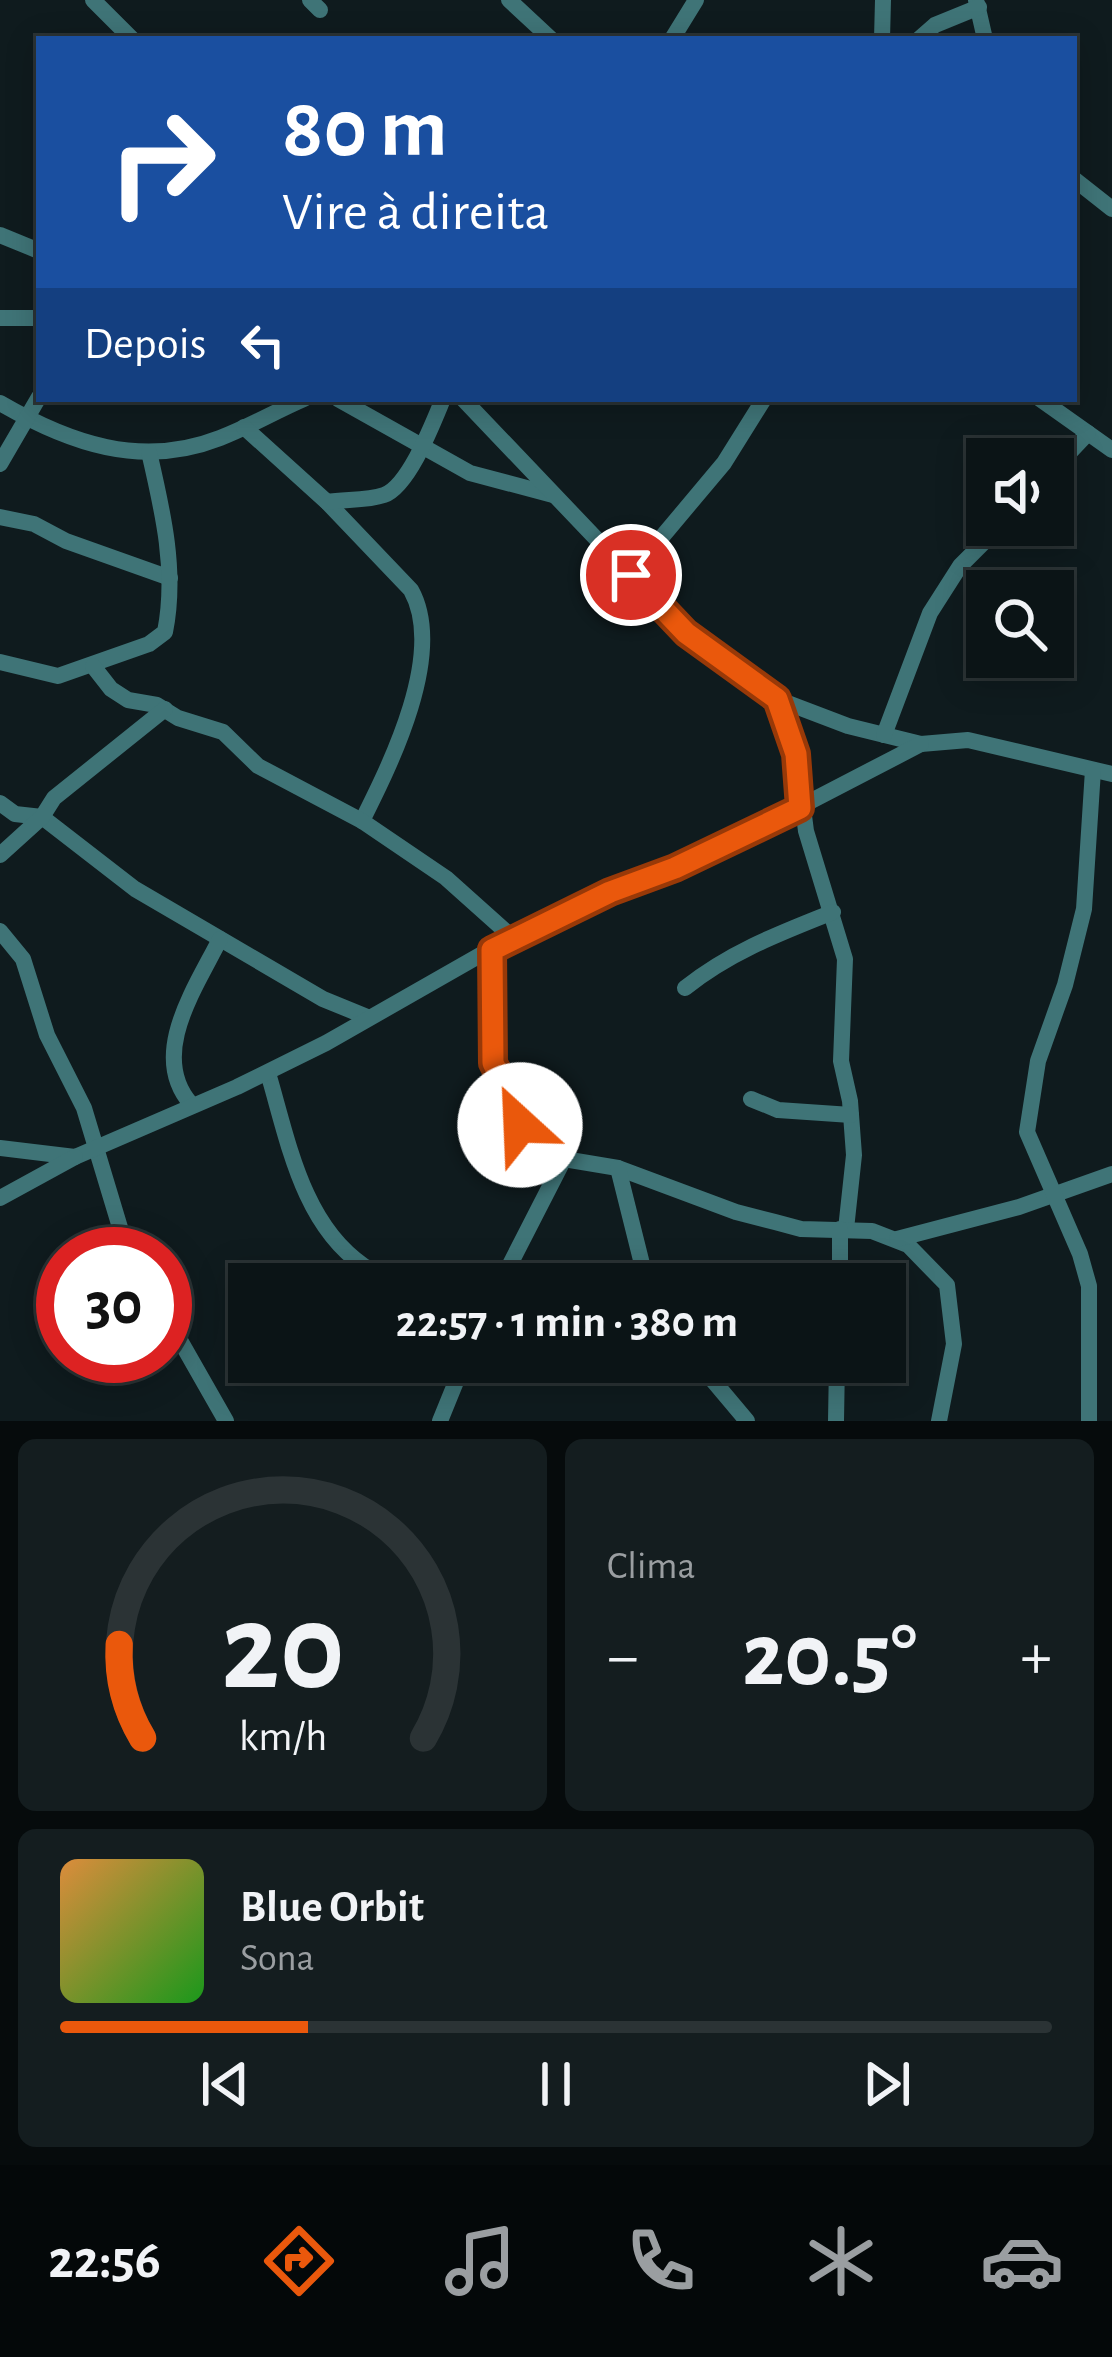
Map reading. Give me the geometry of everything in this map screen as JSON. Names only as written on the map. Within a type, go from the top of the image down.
[{"type":"street","points":[[98,5],[122,0]]},
{"type":"street","points":[[509,0],[548,36]]},
{"type":"street","points":[[674,36],[696,0]]},
{"type":"street","points":[[882,36],[883,0]]},
{"type":"street","points":[[922,36],[978,4],[984,36]]},
{"type":"street","points":[[98,5],[129,36]]},
{"type":"street","points":[[1077,181],[1112,209]]},
{"type":"street","points":[[0,235],[36,250]]},
{"type":"street","points":[[0,317],[36,318]]},
{"type":"street","points":[[0,464],[36,401]]},
{"type":"street","points":[[0,403],[46,430],[95,446],[149,452],[206,443],[298,402]]},
{"type":"street","points":[[343,402],[470,473],[554,495]]},
{"type":"street","points":[[327,502],[388,493],[422,448],[442,402]]},
{"type":"street","points":[[467,402],[686,633],[777,699],[921,744],[968,740],[1103,772],[1084,909],[1038,1061],[1028,1120],[1031,1146],[1089,1286],[1089,1421]]},
{"type":"street","points":[[631,575],[724,463],[762,402]]},
{"type":"street","points":[[1044,402],[1112,450]]},
{"type":"street","points":[[244,427],[327,502],[411,590],[419,605],[422,625],[407,716],[362,820]]},
{"type":"street","points":[[1074,448],[1088,434]]},
{"type":"street","points":[[0,662],[58,676],[160,638],[168,618],[170,578],[149,452]]},
{"type":"street","points":[[0,517],[34,524],[66,541],[170,578]]},
{"type":"street","points":[[884,735],[930,613],[960,566],[980,546]]},
{"type":"street","points":[[93,666],[111,689],[128,700],[224,732],[268,772],[362,820],[446,878],[512,937]]},
{"type":"street","points":[[777,699],[796,754],[800,808],[845,959],[841,1061],[854,1155],[841,1263]]},
{"type":"street","points":[[0,855],[42,817],[54,798],[165,709]]},
{"type":"street","points":[[0,1198],[95,1146],[268,1073],[512,937],[675,868],[921,744]]},
{"type":"street","points":[[0,803],[14,814],[42,817],[112,874],[323,999],[367,1017]]},
{"type":"street","points":[[685,988],[747,947],[833,912]]},
{"type":"street","points":[[0,931],[23,959],[38,1013],[84,1108],[120,1227]]},
{"type":"street","points":[[191,1104],[181,1093],[176,1076],[175,1040],[220,939]]},
{"type":"street","points":[[492,950],[490,1044],[496,1073],[530,1146],[564,1159],[618,1168],[736,1212],[801,1229],[843,1229],[898,1239],[984,1217],[1112,1174]]},
{"type":"street","points":[[268,1073],[302,1184],[320,1220],[359,1263]]},
{"type":"street","points":[[751,1099],[778,1110],[851,1115]]},
{"type":"street","points":[[0,1148],[75,1156]]},
{"type":"street","points":[[511,1263],[564,1159]]},
{"type":"street","points":[[618,1168],[642,1263]]},
{"type":"street","points":[[898,1239],[947,1285],[954,1344],[939,1421]]},
{"type":"street","points":[[192,1362],[226,1421]]},
{"type":"street","points":[[440,1421],[455,1383]]},
{"type":"street","points":[[714,1383],[747,1421]]},
{"type":"street","points":[[836,1421],[837,1383]]},
{"type":"route","points":[[520,1125],[493,1063],[492,950],[800,808],[796,754],[777,699],[686,633],[631,575]]}]
